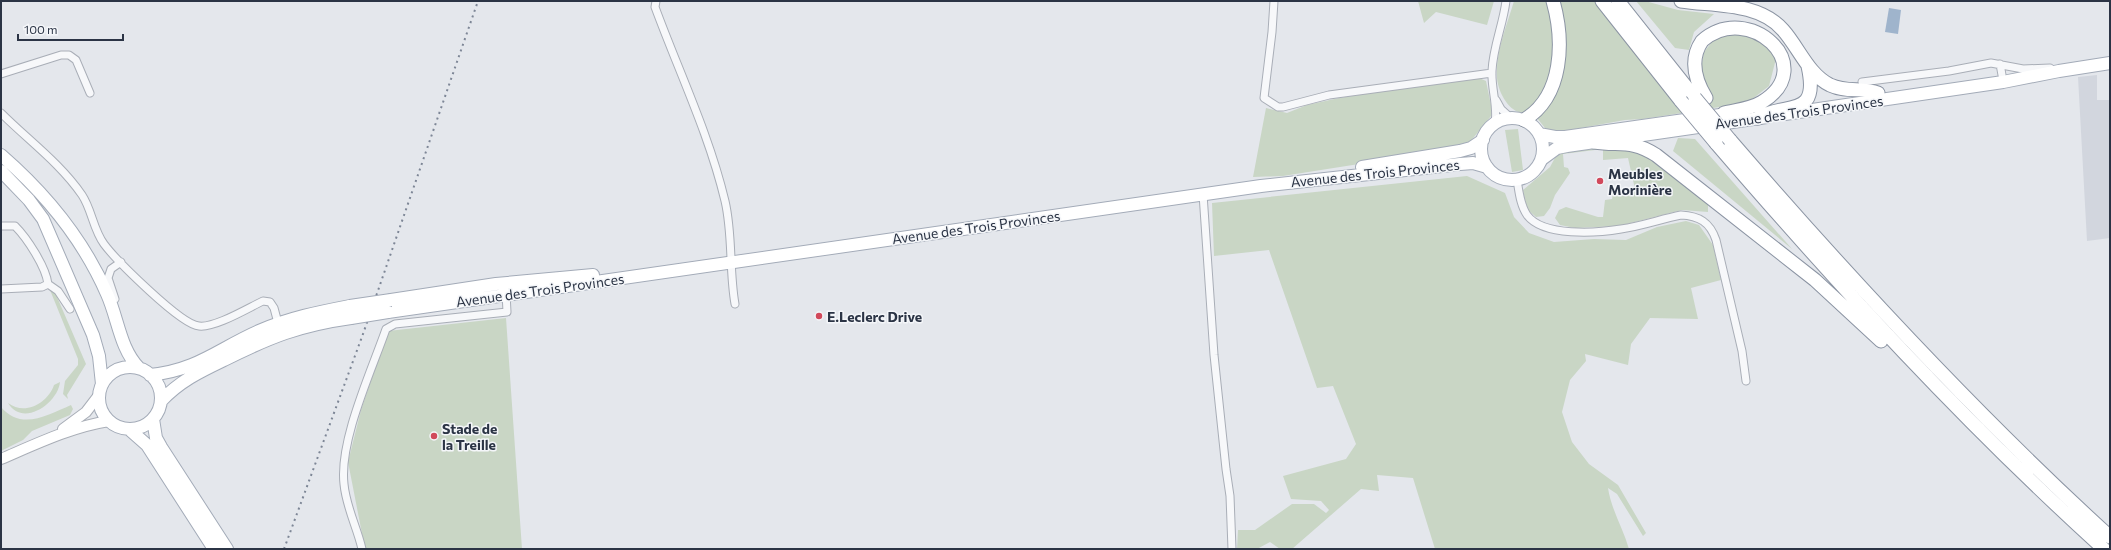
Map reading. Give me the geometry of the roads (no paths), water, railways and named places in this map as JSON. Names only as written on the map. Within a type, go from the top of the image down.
[{"type":"highway","points":[[1524,120],[1534,114],[1540,107],[1549,94],[1554,77],[1560,41],[1553,1]]},
{"type":"highway","points":[[1602,1],[1681,101],[1809,251],[1948,398],[2043,492],[2104,549]]},
{"type":"highway","points":[[1618,1],[1701,98],[1733,138],[1748,162],[1833,259],[1938,371],[2010,443],[2110,537]]},
{"type":"highway","points":[[1681,1],[1749,10],[1762,14],[1783,30],[1808,66],[1820,78],[1840,89],[1878,93]]},
{"type":"highway","points":[[1701,98],[1694,64],[1698,47],[1714,28],[1736,19],[1754,22],[1769,30],[1781,48],[1784,60],[1782,77],[1771,94],[1762,102],[1724,113]]},
{"type":"highway","points":[[1758,118],[1765,114],[1791,109],[1803,104],[1809,93],[1810,84],[1808,66]]},
{"type":"highway","points":[[1594,142],[1628,143],[1643,148],[1656,155],[1815,280],[1841,302],[1936,395],[1948,398]]},
{"type":"main road","name":"Avenue des Trois Provinces","points":[[1542,159],[1557,148],[1926,94],[2110,63]]},
{"type":"main road","name":"Avenue des Trois Provinces","points":[[1539,134],[1555,138],[1565,137],[1724,113],[1744,112],[1803,104],[1878,93],[2001,69],[2059,71]]},
{"type":"main road","points":[[1926,94],[1950,87],[1998,80],[2001,69]]},
{"type":"main road","points":[[1511,118],[1524,120],[1533,126],[1539,134],[1543,149],[1542,159],[1532,173],[1517,180],[1500,178],[1488,168],[1482,154],[1483,140],[1490,128],[1495,124],[1511,118]]},
{"type":"main road","name":"Avenue des Trois Provinces","points":[[1261,186],[1460,151],[1471,148],[1483,140]]},
{"type":"main road","points":[[1,155],[29,179],[50,201],[79,240],[108,295],[128,354],[139,368],[150,375],[159,391],[161,401]]},
{"type":"main road","name":"Avenue des Trois Provinces","points":[[350,312],[388,312],[1261,186],[1460,164],[1473,163],[1488,168]]},
{"type":"main road","points":[[1,171],[29,200],[43,220],[93,335],[99,356],[100,389],[104,415],[109,421],[130,430],[147,445],[214,549]]},
{"type":"main road","name":"Avenue des Trois Provinces","points":[[350,312],[391,300],[496,284],[692,268]]},
{"type":"main road","points":[[150,375],[168,373],[191,367],[278,323],[305,315],[350,312]]},
{"type":"main road","points":[[130,430],[143,427],[153,419],[161,401],[175,386],[188,378],[262,341],[295,328],[350,312]]},
{"type":"main road","points":[[49,438],[86,412],[109,375],[118,369],[128,367],[139,368]]},
{"type":"main road","points":[[153,419],[156,438],[161,447],[227,549]]},
{"type":"main road","points":[[1,459],[49,438],[90,424],[109,421]]},
{"type":"street","points":[[656,1],[655,7],[674,60],[689,91],[712,154],[725,203],[735,304]]},
{"type":"street","points":[[1274,1],[1264,98],[1278,107],[1288,106],[1329,95],[1492,73]]},
{"type":"street","points":[[1495,124],[1496,99],[1492,73],[1493,58],[1506,1]]},
{"type":"street","points":[[1,74],[61,55],[69,54],[76,60],[90,93]]},
{"type":"street","points":[[1862,82],[2001,69],[2090,66]]},
{"type":"street","points":[[1496,99],[1501,108],[1511,118]]},
{"type":"street","points":[[1,113],[48,156],[82,194],[91,211],[94,228],[104,244],[121,262],[184,320],[198,326],[208,326],[263,301],[270,302],[274,308],[278,323]]},
{"type":"street","points":[[1517,180],[1523,208],[1528,216],[1536,223],[1555,230],[1620,230],[1681,214],[1691,215],[1704,221],[1713,232],[1716,240],[1742,350],[1746,381]]},
{"type":"street","points":[[1203,194],[1214,355],[1230,496],[1232,549]]},
{"type":"street","points":[[1,226],[15,226],[21,232],[31,247],[48,284],[58,291],[70,309]]},
{"type":"street","points":[[120,328],[120,314],[108,278],[111,268],[121,262]]},
{"type":"street","points":[[1,289],[42,287],[48,284]]},
{"type":"street","points":[[362,549],[344,490],[343,467],[355,417],[386,329],[395,324],[508,312],[505,288],[496,284]]},
{"type":"water","points":[[1889,8],[1901,10],[1898,34],[1885,32]]},
{"type":"railway","points":[[284,549],[363,334],[478,1]]},
{"type":"place","name":"Meubles Morinière","points":[[1600,181]]},
{"type":"place","name":"E.Leclerc Drive","points":[[819,316]]},
{"type":"place","name":"Stade de la Treille","points":[[434,436]]}]
